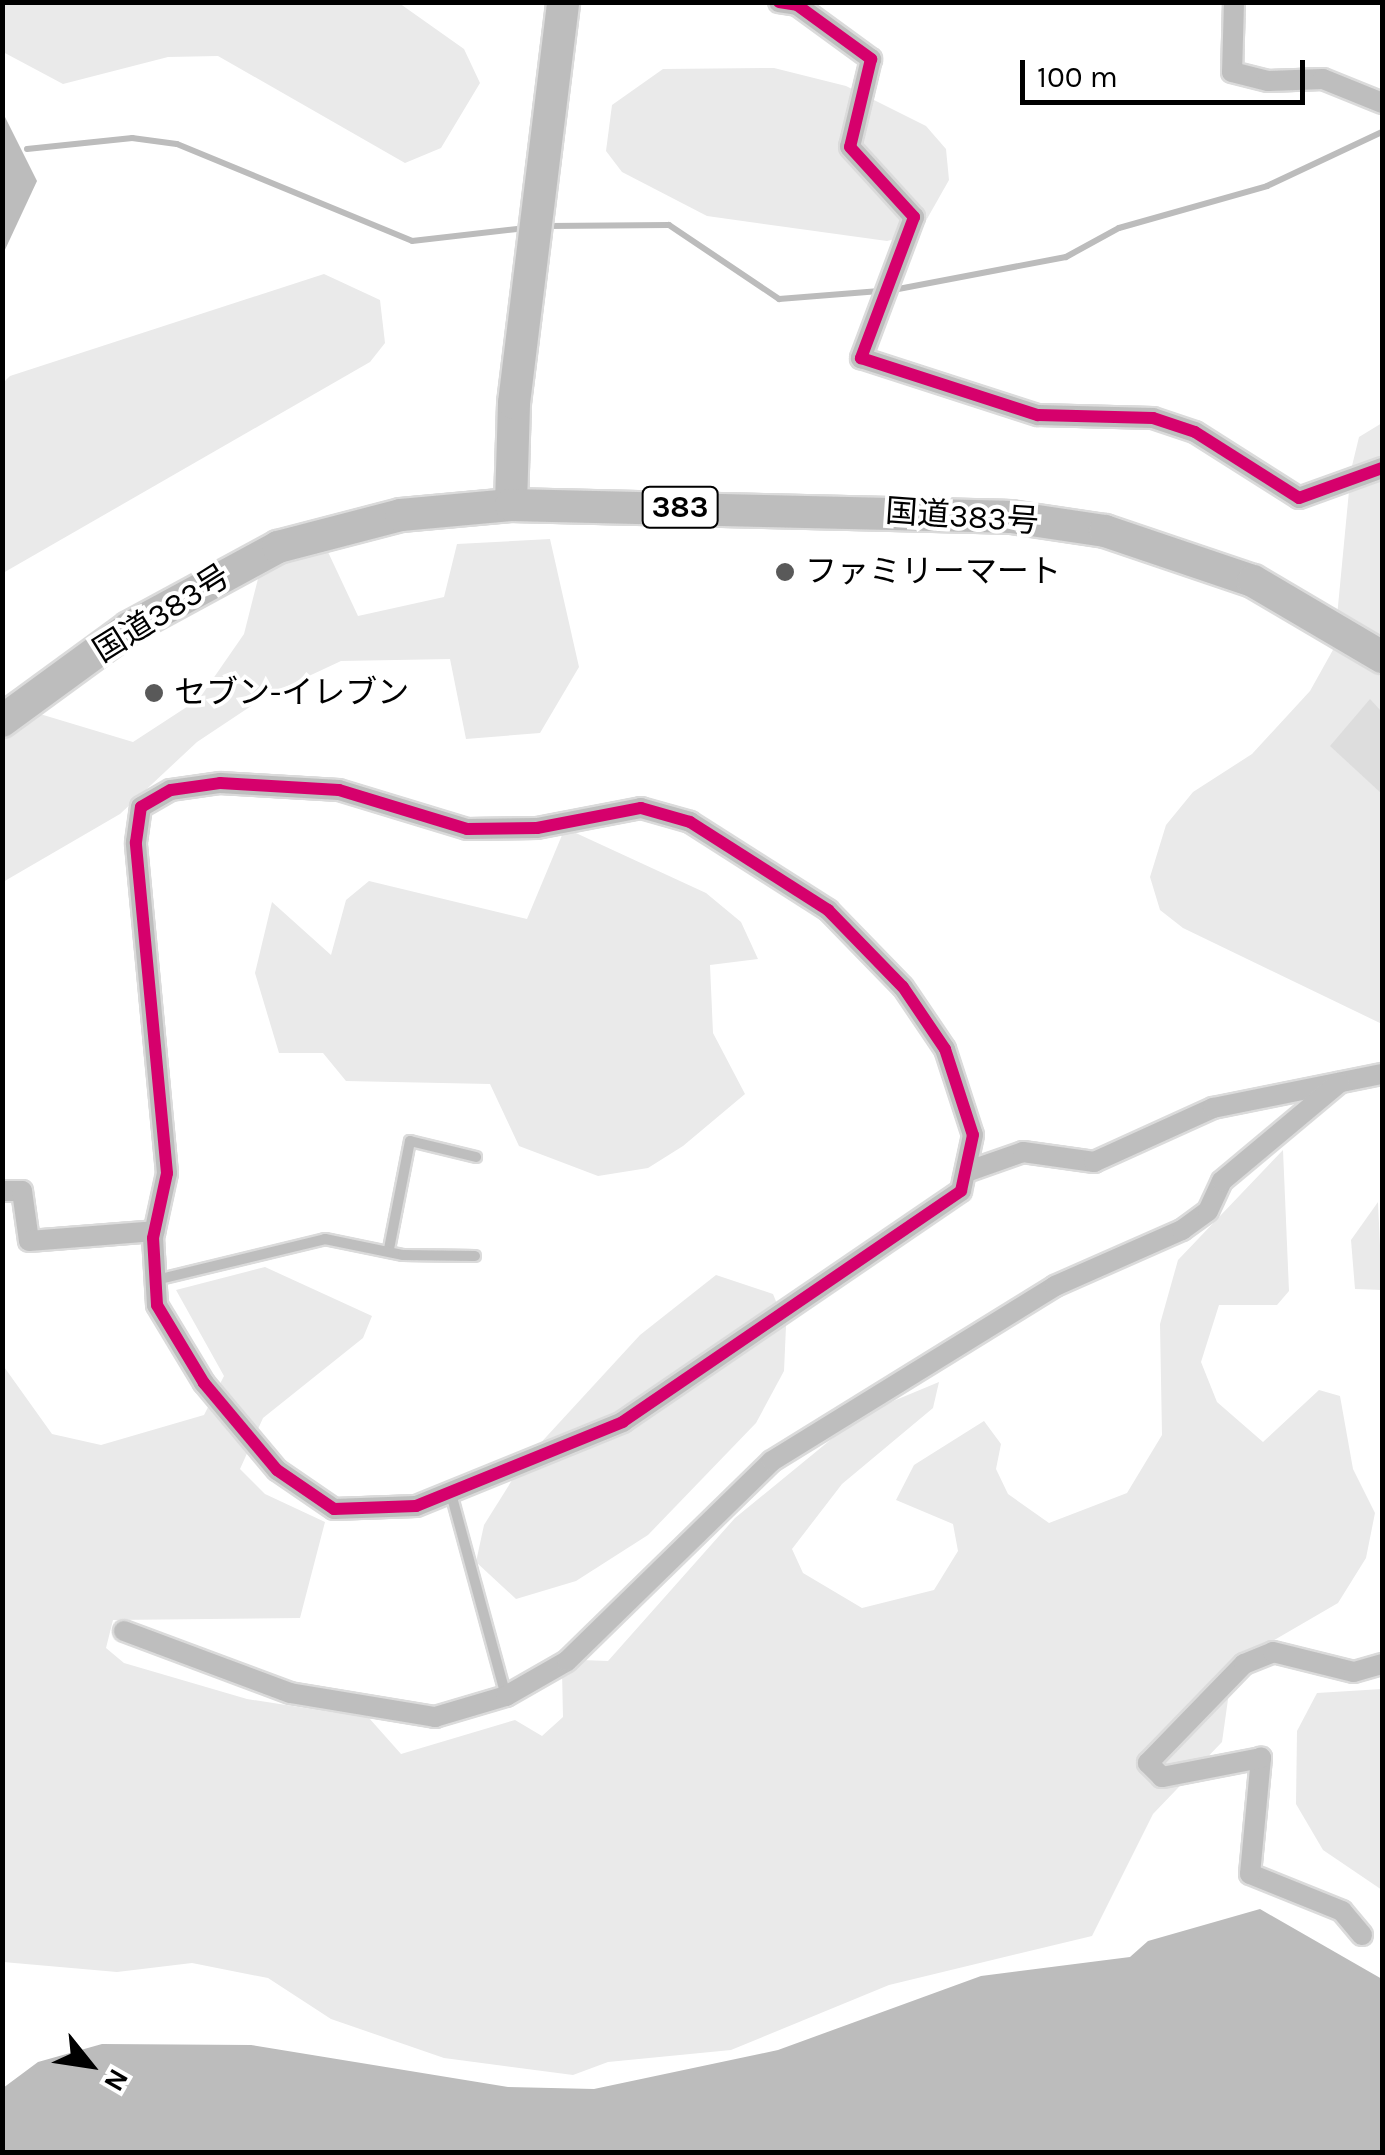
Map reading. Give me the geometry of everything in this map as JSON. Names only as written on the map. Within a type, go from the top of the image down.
[{"type":"highway","points":[[510,491],[563,2]]},
{"type":"highway","name":"国道383号","points":[[2,720],[129,628],[278,547],[401,514],[510,491],[991,516],[1105,531],[1253,581],[1382,657]]},
{"type":"street","points":[[1234,2],[1232,72],[1268,82],[1323,79],[1382,103]]},
{"type":"street","points":[[792,3],[871,59],[850,148],[914,217],[861,358],[1038,416],[1153,418],[1195,432],[1299,498],[1382,468]]},
{"type":"street","points":[[220,783],[339,790],[468,829],[537,828],[641,808],[690,822],[828,910],[904,987],[945,1050],[972,1135],[969,1171],[961,1191],[867,1264],[623,1422],[416,1506],[334,1509],[277,1470],[204,1383],[157,1305],[155,1231],[167,1173],[136,842],[141,808],[171,790],[220,783]]},
{"type":"street","points":[[969,1171],[1023,1152],[1094,1162],[1213,1108],[1382,1074]]},
{"type":"street","points":[[124,1631],[326,1699],[435,1717],[506,1696],[566,1661],[772,1460],[1055,1286],[1182,1230],[1208,1211],[1222,1181],[1339,1083]]},
{"type":"street","points":[[2,1191],[22,1191],[30,1241],[155,1231]]},
{"type":"street","points":[[1362,1934],[1342,1911],[1250,1874],[1261,1758],[1162,1777],[1148,1763],[1244,1664],[1273,1652],[1354,1672],[1382,1664]]},
{"type":"lane","points":[[388,1249],[410,1141],[476,1156]]},
{"type":"lane","points":[[156,1280],[325,1239],[476,1256]]},
{"type":"lane","points":[[450,1490],[506,1696]]},
{"type":"shaded area","points":[[2,3],[399,3],[464,49],[480,83],[441,148],[405,163],[218,56],[168,57],[63,84],[3,52]]},
{"type":"shaded area","points":[[774,68],[846,86],[926,126],[946,149],[949,180],[919,233],[887,241],[707,216],[622,172],[606,151],[612,105],[663,69]]},
{"type":"shaded area","points":[[3,113],[37,181],[3,254]]},
{"type":"shaded area","points":[[324,274],[380,300],[385,343],[370,362],[3,573],[2,384],[10,376]]},
{"type":"shaded area","points":[[1382,423],[1382,1024],[1183,928],[1160,910],[1150,877],[1166,825],[1193,792],[1252,754],[1310,691],[1334,648],[1351,470],[1359,437]]},
{"type":"shaded area","points":[[550,539],[579,667],[540,733],[466,739],[450,659],[341,661],[266,696],[197,742],[120,814],[3,882],[3,735],[40,714],[133,742],[199,699],[244,634],[264,555],[328,552],[358,616],[444,597],[457,544]]},
{"type":"shaded area","points":[[565,828],[706,893],[741,922],[758,959],[710,965],[713,1033],[745,1094],[683,1146],[648,1168],[598,1176],[519,1146],[490,1084],[346,1081],[323,1053],[279,1053],[255,973],[272,902],[331,955],[346,900],[369,881],[527,919]]},
{"type":"shaded area","points":[[1283,1150],[1289,1291],[1277,1305],[1219,1305],[1201,1362],[1217,1402],[1263,1442],[1319,1390],[1340,1396],[1353,1469],[1375,1513],[1366,1558],[1338,1603],[1233,1664],[1222,1742],[1153,1814],[1092,1936],[889,1985],[731,2050],[608,2062],[573,2075],[444,2058],[331,2019],[268,1978],[192,1963],[117,1972],[3,1962],[2,1364],[52,1434],[101,1445],[204,1415],[224,1376],[176,1290],[265,1267],[372,1316],[363,1338],[263,1418],[240,1469],[265,1494],[325,1522],[300,1618],[113,1620],[106,1648],[124,1663],[247,1699],[369,1718],[401,1754],[515,1720],[542,1736],[563,1717],[562,1672],[582,1660],[608,1661],[735,1518],[862,1414],[939,1382],[933,1408],[842,1484],[792,1549],[803,1573],[862,1608],[934,1590],[958,1551],[953,1524],[896,1500],[914,1465],[984,1421],[1001,1444],[996,1469],[1008,1494],[1049,1523],[1127,1493],[1162,1435],[1160,1324],[1178,1260]]},
{"type":"shaded area","points":[[1378,1202],[1382,1290],[1355,1289],[1351,1240]]},
{"type":"shaded area","points":[[716,1275],[773,1294],[786,1326],[784,1371],[756,1423],[648,1535],[576,1581],[516,1599],[476,1562],[484,1525],[524,1461],[640,1335]]},
{"type":"shaded area","points":[[1382,1689],[1382,1890],[1323,1850],[1296,1804],[1297,1731],[1317,1693]]},
{"type":"shaded area","points":[[1260,1909],[1382,1979],[1382,2152],[3,2152],[3,2088],[38,2062],[102,2044],[251,2045],[508,2087],[594,2089],[778,2050],[981,1976],[1130,1957],[1148,1941]]},
{"type":"building","points":[[1370,699],[1382,712],[1382,794],[1330,746]]},
{"type":"waterway","points":[[893,290],[1066,257],[1119,228],[1267,186],[1382,132]]},
{"type":"waterway","points":[[27,149],[132,138],[177,144],[412,241],[526,228]]},
{"type":"waterway","points":[[548,226],[669,225],[779,299],[880,291]]},
{"type":"cycle path","points":[[779,2],[797,5],[871,59],[850,147],[914,217],[861,358],[1038,415],[1153,418],[1195,432],[1299,498],[1382,468]]},
{"type":"cycle path","points":[[220,783],[339,790],[467,829],[537,828],[641,808],[690,822],[828,910],[903,987],[945,1049],[973,1135],[961,1191],[623,1422],[416,1506],[334,1509],[277,1470],[204,1383],[157,1305],[153,1238],[167,1173],[136,842],[141,807],[171,790],[220,783]]},
{"type":"place","name":"ファミリーマート","points":[[785,572]]},
{"type":"place","name":"セブン-イレブン","points":[[154,693]]}]
